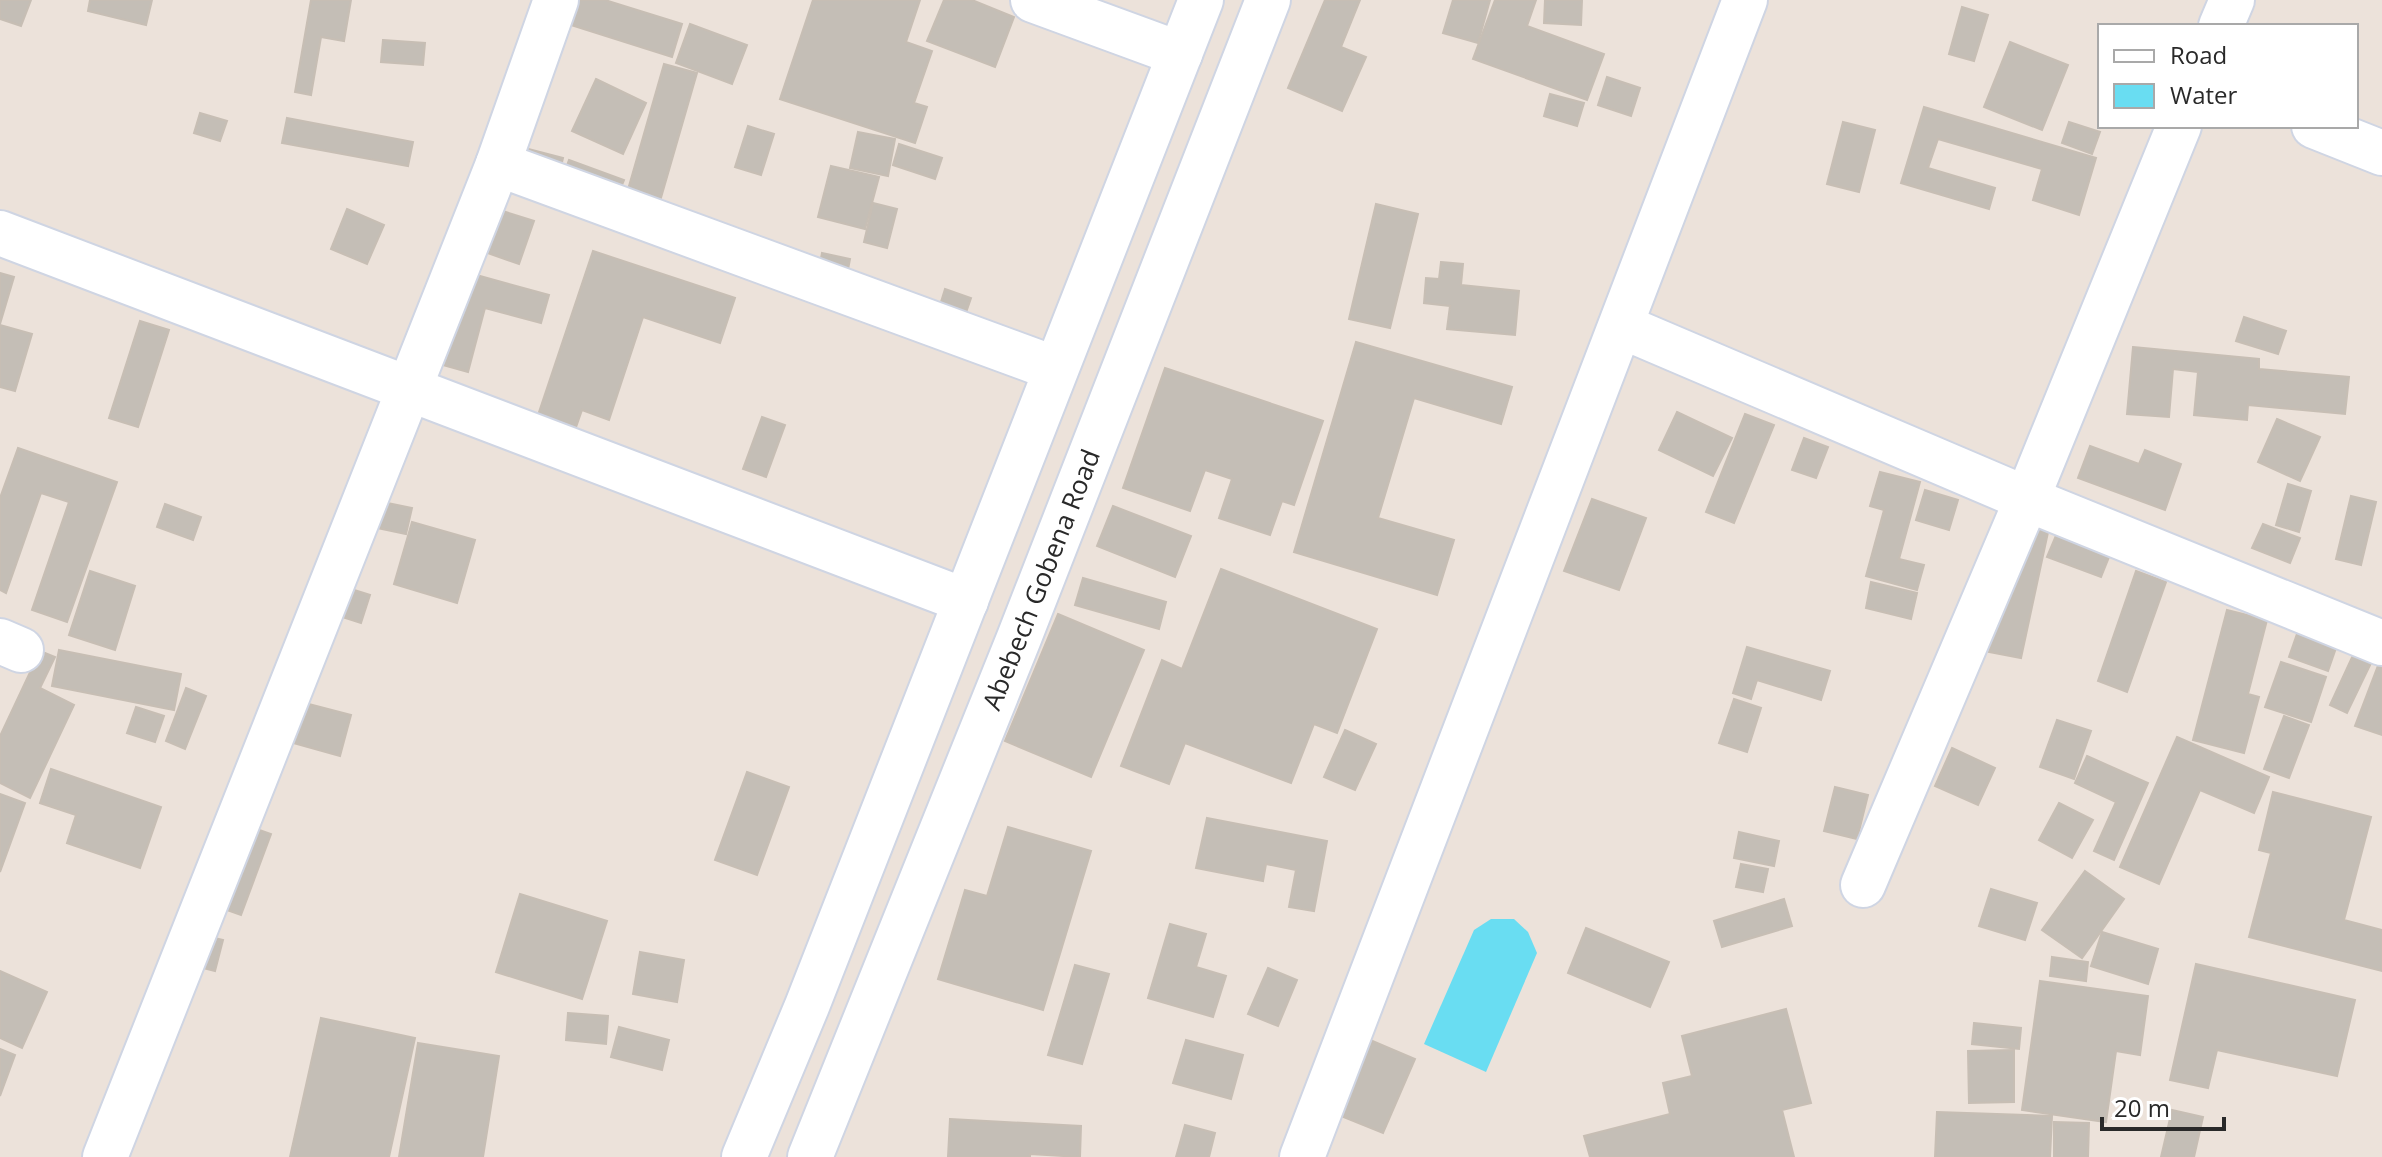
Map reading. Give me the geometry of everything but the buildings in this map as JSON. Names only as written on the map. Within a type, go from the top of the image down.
[{"type":"street","points":[[105,1157],[498,164],[556,0]]},
{"type":"street","points":[[1033,0],[1180,54]]},
{"type":"street","points":[[744,1157],[807,1006],[1201,0]]},
{"type":"street","name":"Abebech Gobena Road","points":[[810,1157],[1019,638],[1268,0]]},
{"type":"street","points":[[1302,1157],[1745,0]]},
{"type":"street","points":[[2222,24],[2232,0]]},
{"type":"street","points":[[1863,885],[2027,499],[2178,128]]},
{"type":"street","points":[[2319,128],[2382,153]]},
{"type":"street","points":[[498,164],[1056,369]]},
{"type":"street","points":[[0,233],[966,601]]},
{"type":"street","points":[[1621,326],[2027,499],[2382,643]]},
{"type":"water","points":[[1491,919],[1514,919],[1528,932],[1537,953],[1486,1072],[1424,1044],[1474,930]]}]
